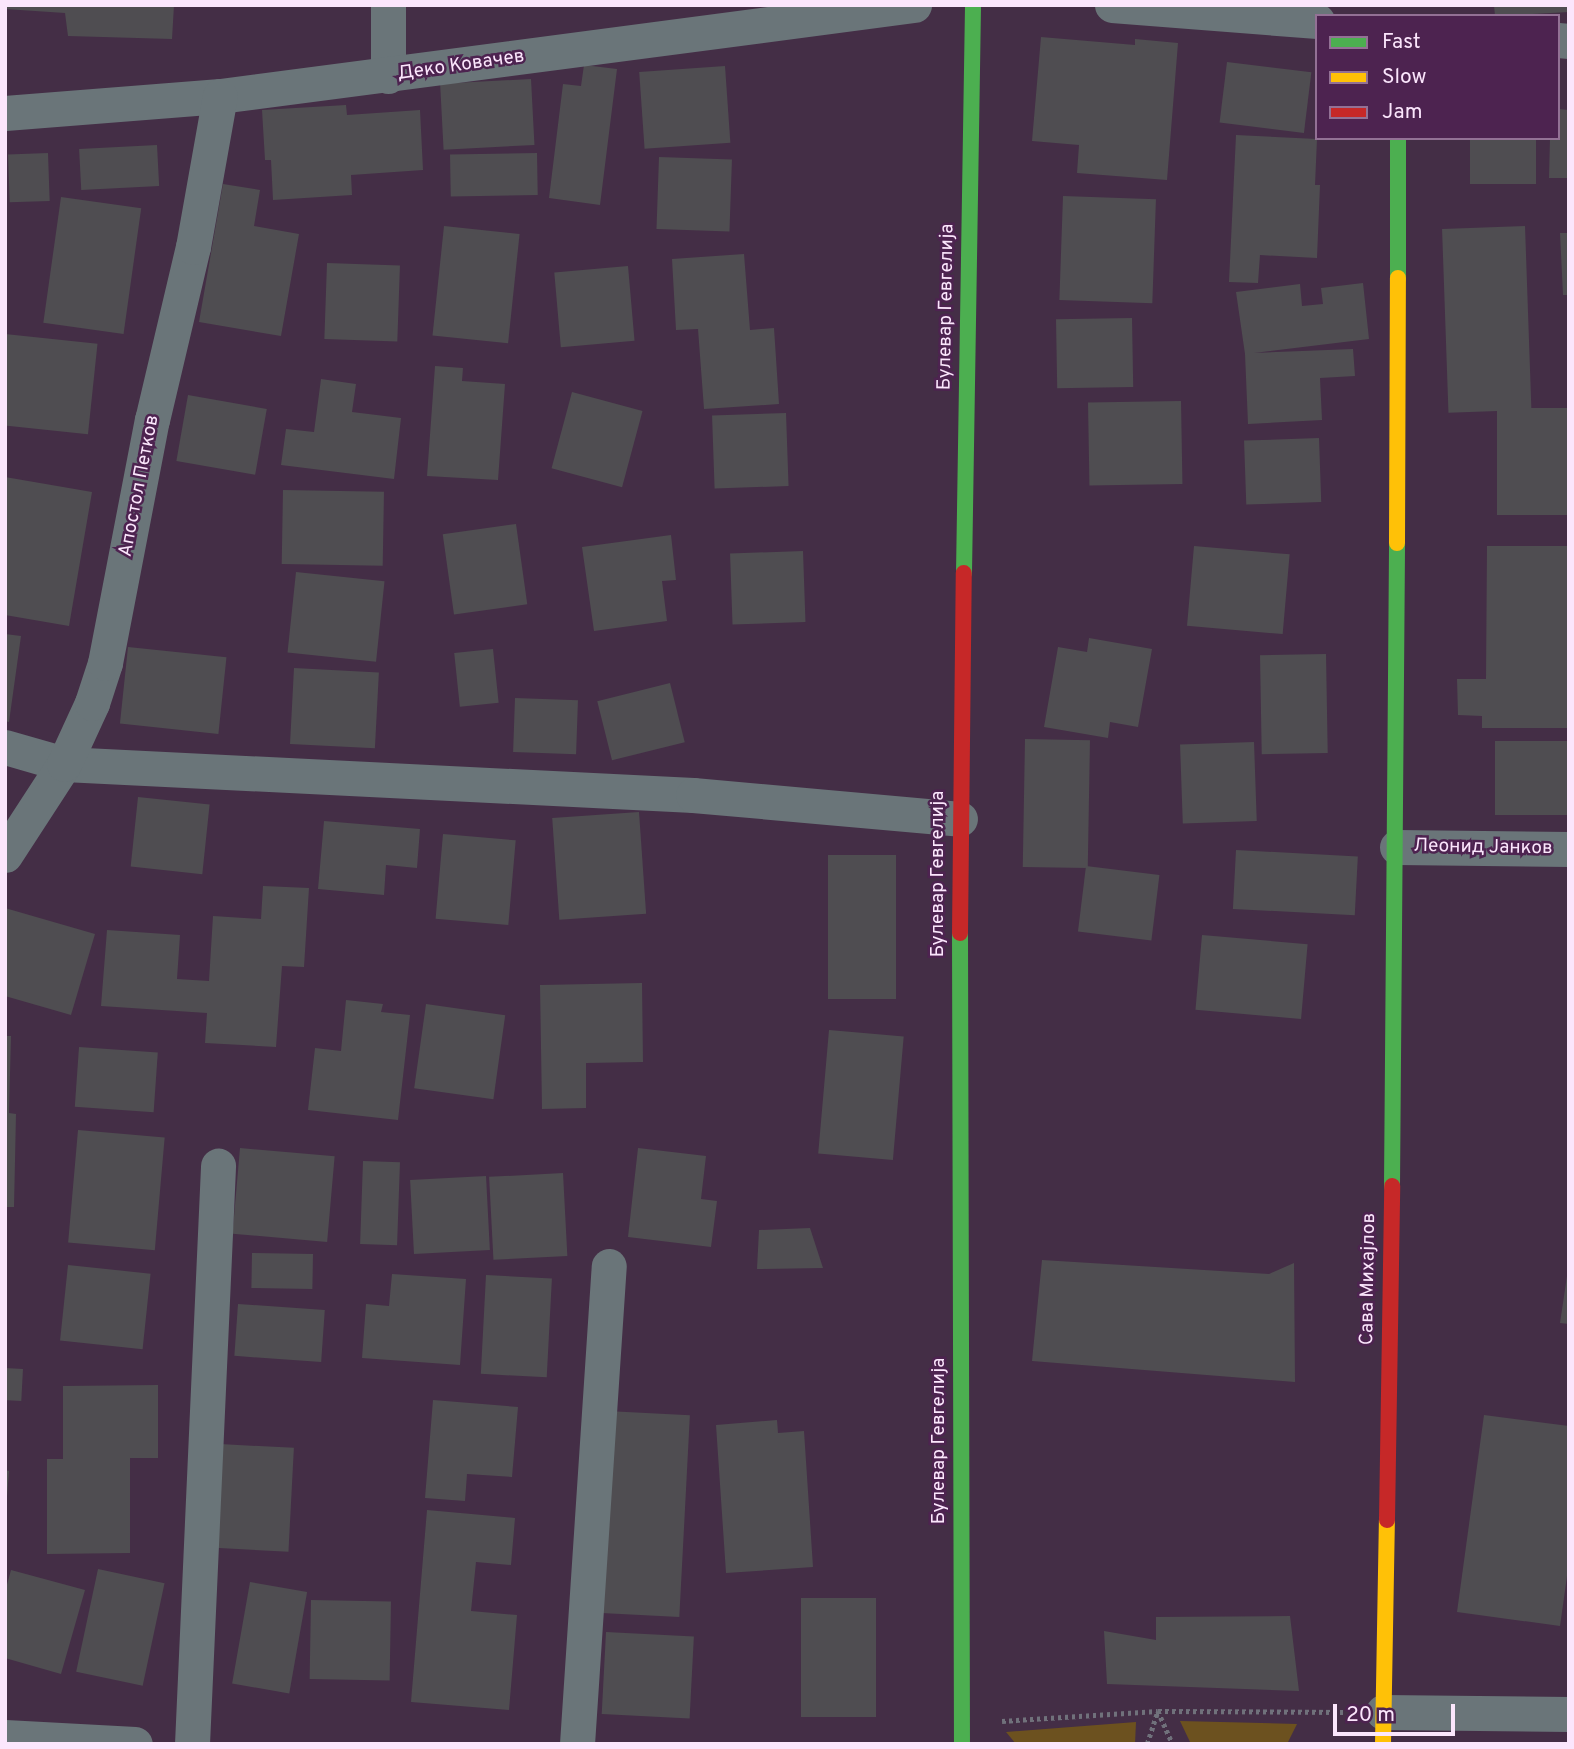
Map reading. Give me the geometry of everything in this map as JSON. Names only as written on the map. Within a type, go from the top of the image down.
[{"type":"street","points":[[388,5],[388,76]]},
{"type":"street","name":"Деко Ковачев","points":[[5,113],[220,96],[914,5]]},
{"type":"street","name":"Булевар Гевгелија","points":[[962,1744],[960,819],[973,5]]},
{"type":"street","points":[[1112,5],[1315,21]]},
{"type":"street","name":"Апостол Петков","points":[[5,855],[64,764],[92,703],[105,663],[152,420],[192,247],[220,96]]},
{"type":"street","name":"Сава Михајлов","points":[[1383,1728],[1397,847],[1398,140]]},
{"type":"street","points":[[5,747],[64,764],[692,795],[960,819]]},
{"type":"street","name":"Леонид Јанков","points":[[1397,847],[1569,849]]},
{"type":"street","points":[[192,1744],[218,1166]]},
{"type":"street","points":[[577,1744],[609,1266]]},
{"type":"street","points":[[1383,1728],[1569,1714]]},
{"type":"street","points":[[5,1737],[135,1744]]},
{"type":"path","points":[[1147,1744],[1158,1712]]},
{"type":"path","points":[[1158,1712],[1172,1744]]},
{"type":"path","points":[[995,1722],[1158,1712],[1383,1728]]},
{"type":"shaded area","points":[[1180,1721],[1297,1724],[1287,1744],[1191,1744]]},
{"type":"shaded area","points":[[1136,1722],[1135,1744],[1016,1744],[1006,1732]]},
{"type":"building","points":[[5,5],[174,5],[172,39],[68,36],[65,13],[5,9]]},
{"type":"building","points":[[1494,5],[1569,5],[1569,12],[1495,14]]},
{"type":"building","points":[[1041,37],[1135,45],[1135,39],[1178,43],[1167,180],[1077,173],[1079,145],[1032,141]]},
{"type":"building","points":[[1227,62],[1311,72],[1304,133],[1220,123]]},
{"type":"building","points":[[584,65],[617,69],[600,205],[549,198],[563,84],[581,86]]},
{"type":"building","points":[[725,66],[730,143],[645,149],[639,72]]},
{"type":"building","points":[[531,79],[534,145],[444,150],[440,84]]},
{"type":"building","points":[[346,105],[347,115],[420,110],[423,170],[351,175],[352,195],[273,200],[271,160],[265,160],[262,110]]},
{"type":"building","points":[[1560,109],[1569,110],[1569,178],[1549,178],[1550,140],[1560,140]]},
{"type":"building","points":[[1236,135],[1317,140],[1315,185],[1320,185],[1317,258],[1260,255],[1258,283],[1229,282]]},
{"type":"building","points":[[1470,140],[1536,140],[1536,184],[1470,184]]},
{"type":"building","points":[[157,145],[159,186],[81,190],[79,149]]},
{"type":"building","points":[[48,153],[50,201],[10,202],[8,154]]},
{"type":"building","points":[[537,153],[538,195],[451,197],[450,155]]},
{"type":"building","points":[[659,157],[732,160],[729,232],[656,229]]},
{"type":"building","points":[[223,184],[260,190],[254,226],[299,234],[281,336],[199,322]]},
{"type":"building","points":[[1063,196],[1156,199],[1152,303],[1059,300]]},
{"type":"building","points":[[61,197],[141,208],[124,334],[43,323]]},
{"type":"building","points":[[444,226],[520,234],[508,343],[433,335]]},
{"type":"building","points":[[1525,226],[1531,410],[1448,413],[1442,229]]},
{"type":"building","points":[[1560,233],[1569,233],[1569,295],[1563,295]]},
{"type":"building","points":[[744,254],[750,330],[774,328],[779,404],[704,409],[698,329],[676,330],[672,259]]},
{"type":"building","points":[[327,263],[400,266],[397,342],[324,339]]},
{"type":"building","points":[[628,266],[635,341],[561,347],[554,272]]},
{"type":"building","points":[[1363,283],[1369,339],[1254,353],[1353,349],[1355,376],[1320,378],[1322,420],[1248,424],[1245,354],[1236,292],[1300,284],[1302,306],[1323,304],[1321,288]]},
{"type":"building","points":[[1132,318],[1133,387],[1057,388],[1056,319]]},
{"type":"building","points":[[5,334],[97,344],[88,434],[5,426]]},
{"type":"building","points":[[435,366],[463,368],[462,381],[505,384],[498,480],[427,476]]},
{"type":"building","points":[[321,379],[356,384],[352,412],[401,418],[394,479],[281,465],[286,429],[314,432]]},
{"type":"building","points":[[572,392],[643,411],[622,487],[552,468]]},
{"type":"building","points":[[188,395],[267,409],[255,475],[176,461]]},
{"type":"building","points":[[1181,401],[1182,484],[1089,486],[1088,403]]},
{"type":"building","points":[[1497,408],[1569,408],[1569,515],[1497,515]]},
{"type":"building","points":[[786,413],[789,486],[715,489],[712,416]]},
{"type":"building","points":[[1319,438],[1321,502],[1246,505],[1244,441]]},
{"type":"building","points":[[5,477],[92,492],[69,626],[5,615]]},
{"type":"building","points":[[283,490],[384,492],[383,566],[282,564]]},
{"type":"building","points":[[516,524],[527,604],[454,615],[443,534]]},
{"type":"building","points":[[671,535],[676,580],[662,581],[667,621],[594,631],[582,547]]},
{"type":"building","points":[[1194,546],[1290,554],[1283,634],[1187,626]]},
{"type":"building","points":[[1487,546],[1569,546],[1569,728],[1482,728],[1482,716],[1458,715],[1457,679],[1486,679]]},
{"type":"building","points":[[803,551],[805,622],[733,625],[730,554]]},
{"type":"building","points":[[296,572],[385,581],[376,662],[288,653]]},
{"type":"building","points":[[5,634],[21,636],[9,722],[5,721]]},
{"type":"building","points":[[1089,638],[1152,649],[1138,727],[1110,722],[1108,738],[1044,727],[1058,647],[1087,652]]},
{"type":"building","points":[[128,647],[226,657],[218,734],[120,724]]},
{"type":"building","points":[[493,649],[499,703],[460,707],[454,653]]},
{"type":"building","points":[[1326,654],[1328,753],[1262,754],[1260,655]]},
{"type":"building","points":[[294,668],[379,672],[375,748],[290,744]]},
{"type":"building","points":[[670,683],[685,742],[612,760],[597,701]]},
{"type":"building","points":[[515,698],[578,700],[576,754],[513,752]]},
{"type":"building","points":[[1025,739],[1090,740],[1088,868],[1023,867]]},
{"type":"building","points":[[1495,741],[1569,741],[1569,815],[1495,815]]},
{"type":"building","points":[[1254,742],[1257,821],[1183,824],[1180,745]]},
{"type":"building","points":[[138,797],[210,805],[202,874],[131,867]]},
{"type":"building","points":[[639,812],[646,914],[559,920],[552,818]]},
{"type":"building","points":[[324,821],[420,829],[417,868],[386,865],[384,895],[318,889]]},
{"type":"building","points":[[443,834],[516,840],[508,925],[436,919]]},
{"type":"building","points":[[1236,850],[1358,856],[1355,915],[1233,909]]},
{"type":"building","points":[[828,855],[896,855],[896,999],[828,999]]},
{"type":"building","points":[[1086,866],[1159,875],[1151,941],[1078,932]]},
{"type":"building","points":[[263,886],[309,888],[304,967],[282,966],[276,1047],[205,1043],[207,1013],[101,1006],[107,930],[180,935],[177,979],[209,981],[213,916],[261,919]]},
{"type":"building","points":[[5,908],[95,934],[71,1015],[5,996]]},
{"type":"building","points":[[1202,935],[1308,944],[1301,1019],[1195,1010]]},
{"type":"building","points":[[642,983],[643,1062],[586,1063],[586,1108],[542,1109],[540,985]]},
{"type":"building","points":[[346,1000],[383,1004],[381,1012],[410,1015],[398,1120],[308,1110],[315,1048],[341,1051]]},
{"type":"building","points":[[426,1004],[505,1015],[493,1099],[414,1088]]},
{"type":"building","points":[[829,1030],[904,1037],[893,1160],[818,1154]]},
{"type":"building","points":[[5,1036],[11,1036],[9,1113],[16,1114],[14,1207],[5,1207]]},
{"type":"building","points":[[79,1047],[158,1053],[154,1112],[75,1107]]},
{"type":"building","points":[[78,1130],[165,1138],[155,1250],[68,1243]]},
{"type":"building","points":[[240,1148],[335,1156],[327,1242],[233,1234]]},
{"type":"building","points":[[638,1148],[706,1156],[701,1199],[717,1201],[711,1247],[628,1237]]},
{"type":"building","points":[[363,1161],[400,1162],[397,1245],[360,1244]]},
{"type":"building","points":[[563,1173],[567,1256],[493,1260],[489,1177]]},
{"type":"building","points":[[486,1176],[490,1250],[414,1254],[410,1180]]},
{"type":"building","points":[[810,1228],[823,1268],[757,1269],[759,1230]]},
{"type":"building","points":[[252,1253],[313,1254],[312,1289],[251,1288]]},
{"type":"building","points":[[1042,1260],[1269,1274],[1294,1263],[1295,1382],[1032,1361]]},
{"type":"building","points":[[68,1265],[151,1274],[143,1349],[60,1341]]},
{"type":"building","points":[[392,1274],[466,1279],[460,1365],[362,1358],[366,1304],[389,1306]]},
{"type":"building","points":[[486,1275],[552,1278],[547,1377],[481,1374]]},
{"type":"building","points":[[1569,1276],[1569,1324],[1560,1323]]},
{"type":"building","points":[[238,1304],[325,1310],[321,1362],[234,1356]]},
{"type":"building","points":[[5,1368],[23,1369],[21,1401],[5,1400]]},
{"type":"building","points":[[158,1385],[158,1458],[130,1458],[130,1553],[47,1554],[47,1459],[63,1459],[63,1386]]},
{"type":"building","points":[[433,1400],[518,1407],[512,1477],[467,1474],[465,1501],[425,1498]]},
{"type":"building","points":[[607,1411],[690,1415],[679,1617],[596,1613]]},
{"type":"building","points":[[1484,1415],[1569,1426],[1569,1562],[1560,1626],[1457,1612]]},
{"type":"building","points":[[777,1420],[778,1433],[804,1431],[813,1567],[726,1573],[716,1425]]},
{"type":"building","points":[[220,1444],[294,1448],[288,1552],[215,1548]]},
{"type":"building","points":[[5,1470],[9,1471],[7,1497],[5,1497]]},
{"type":"building","points":[[427,1510],[515,1518],[511,1565],[476,1562],[471,1611],[517,1615],[509,1710],[411,1702]]},
{"type":"building","points":[[98,1569],[165,1583],[143,1686],[76,1672]]},
{"type":"building","points":[[11,1570],[85,1590],[61,1674],[5,1658],[5,1592]]},
{"type":"building","points":[[250,1582],[307,1592],[289,1694],[232,1683]]},
{"type":"building","points":[[801,1598],[876,1598],[876,1717],[801,1717]]},
{"type":"building","points":[[311,1600],[391,1601],[390,1680],[310,1679]]},
{"type":"building","points":[[1290,1616],[1299,1691],[1107,1684],[1104,1631],[1156,1640],[1156,1617]]},
{"type":"building","points":[[606,1632],[694,1637],[690,1718],[602,1714]]},
{"type":"traffic: fast","points":[[964,573],[973,5]]},
{"type":"traffic: fast","points":[[1398,140],[1398,278]]},
{"type":"traffic: fast","points":[[1392,1186],[1397,543]]},
{"type":"traffic: fast","points":[[960,933],[962,1744]]},
{"type":"traffic: slow","points":[[1397,543],[1398,278]]},
{"type":"traffic: slow","points":[[1383,1744],[1387,1520]]},
{"type":"traffic: jam","points":[[960,933],[964,573]]},
{"type":"traffic: jam","points":[[1387,1520],[1392,1186]]}]
